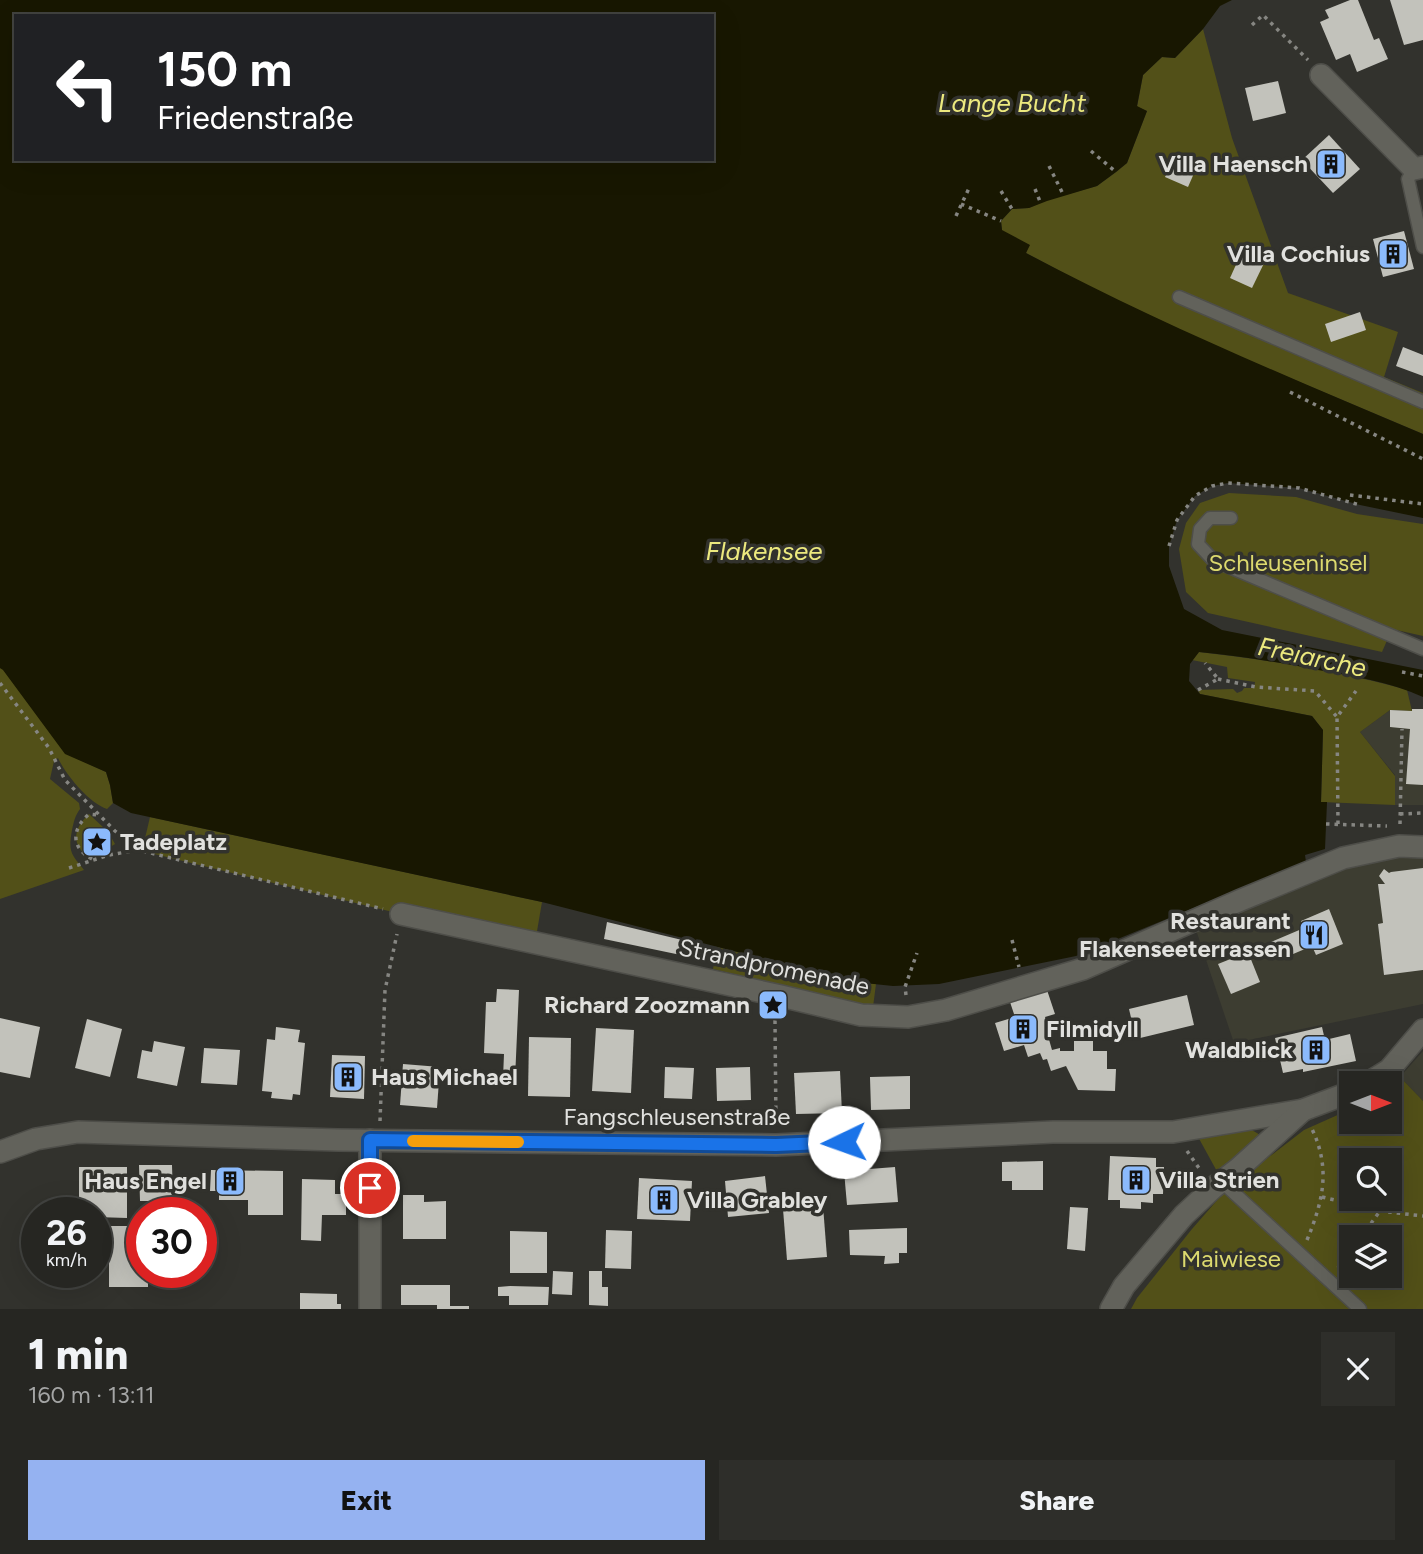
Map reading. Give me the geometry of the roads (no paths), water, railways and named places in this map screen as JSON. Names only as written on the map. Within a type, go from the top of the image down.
[{"type":"street","points":[[1321,75],[1418,168]]},
{"type":"street","name":"Strandpromenade","points":[[401,914],[861,1015],[908,1017],[946,1010],[1083,969],[1241,900],[1399,836],[1423,847]]},
{"type":"street","points":[[1387,1071],[1423,1030]]},
{"type":"street","name":"Fangschleusenstraße","points":[[0,1152],[36,1139],[78,1132],[375,1140],[776,1145],[1053,1132],[1173,1132],[1306,1117],[1339,1099]]},
{"type":"street","points":[[1111,1309],[1124,1286],[1184,1215],[1217,1184],[1306,1117]]},
{"type":"street","points":[[370,1309],[375,1140]]},
{"type":"lane","points":[[1418,168],[1408,179],[1423,247]]},
{"type":"lane","points":[[1179,297],[1423,402]]},
{"type":"lane","points":[[1231,518],[1210,518],[1200,529],[1198,544],[1213,559],[1423,649]]},
{"type":"lane","points":[[1217,1184],[1360,1309]]},
{"type":"water","name":"Flakensee","points":[[0,0],[1232,0],[1220,6],[1203,29],[1175,58],[1162,57],[1143,75],[1137,106],[1147,111],[1127,163],[1097,186],[1029,208],[1012,209],[1001,221],[1002,230],[1030,245],[1026,253],[1124,302],[1423,434],[1423,518],[1360,505],[1299,488],[1228,483],[1212,486],[1195,496],[1177,520],[1169,546],[1169,566],[1184,609],[1222,630],[1423,670],[1423,697],[1372,680],[1244,657],[1199,652],[1190,664],[1189,681],[1200,694],[1312,716],[1323,730],[1321,802],[1327,802],[1325,849],[1305,855],[1306,862],[1076,956],[939,984],[893,986],[855,982],[542,902],[131,813],[113,803],[106,772],[65,754],[0,668]]},
{"type":"place","name":"Villa Haensch","points":[[1331,164]]},
{"type":"place","name":"Villa Cochius","points":[[1393,254]]},
{"type":"place","name":"Tadeplatz","points":[[97,842]]},
{"type":"place","name":"Restaurant Flakenseeterrassen","points":[[1314,935]]},
{"type":"place","name":"Richard Zoozmann","points":[[773,1005]]},
{"type":"place","name":"Filmidyll","points":[[1023,1029]]},
{"type":"place","name":"Waldblick","points":[[1316,1050]]},
{"type":"place","name":"Haus Michael","points":[[348,1077]]},
{"type":"place","name":"Villa Strien","points":[[1136,1180]]},
{"type":"place","name":"Haus Engel","points":[[230,1181]]},
{"type":"place","name":"Villa Grabley","points":[[664,1200]]},
{"type":"water label","name":"Lange Bucht","points":[[1012,103]]},
{"type":"water label","name":"Freiarche","points":[[1312,657]]},
{"type":"park label","name":"Schleuseninsel","points":[[1288,563]]},
{"type":"park label","name":"Maiwiese","points":[[1231,1259]]}]
